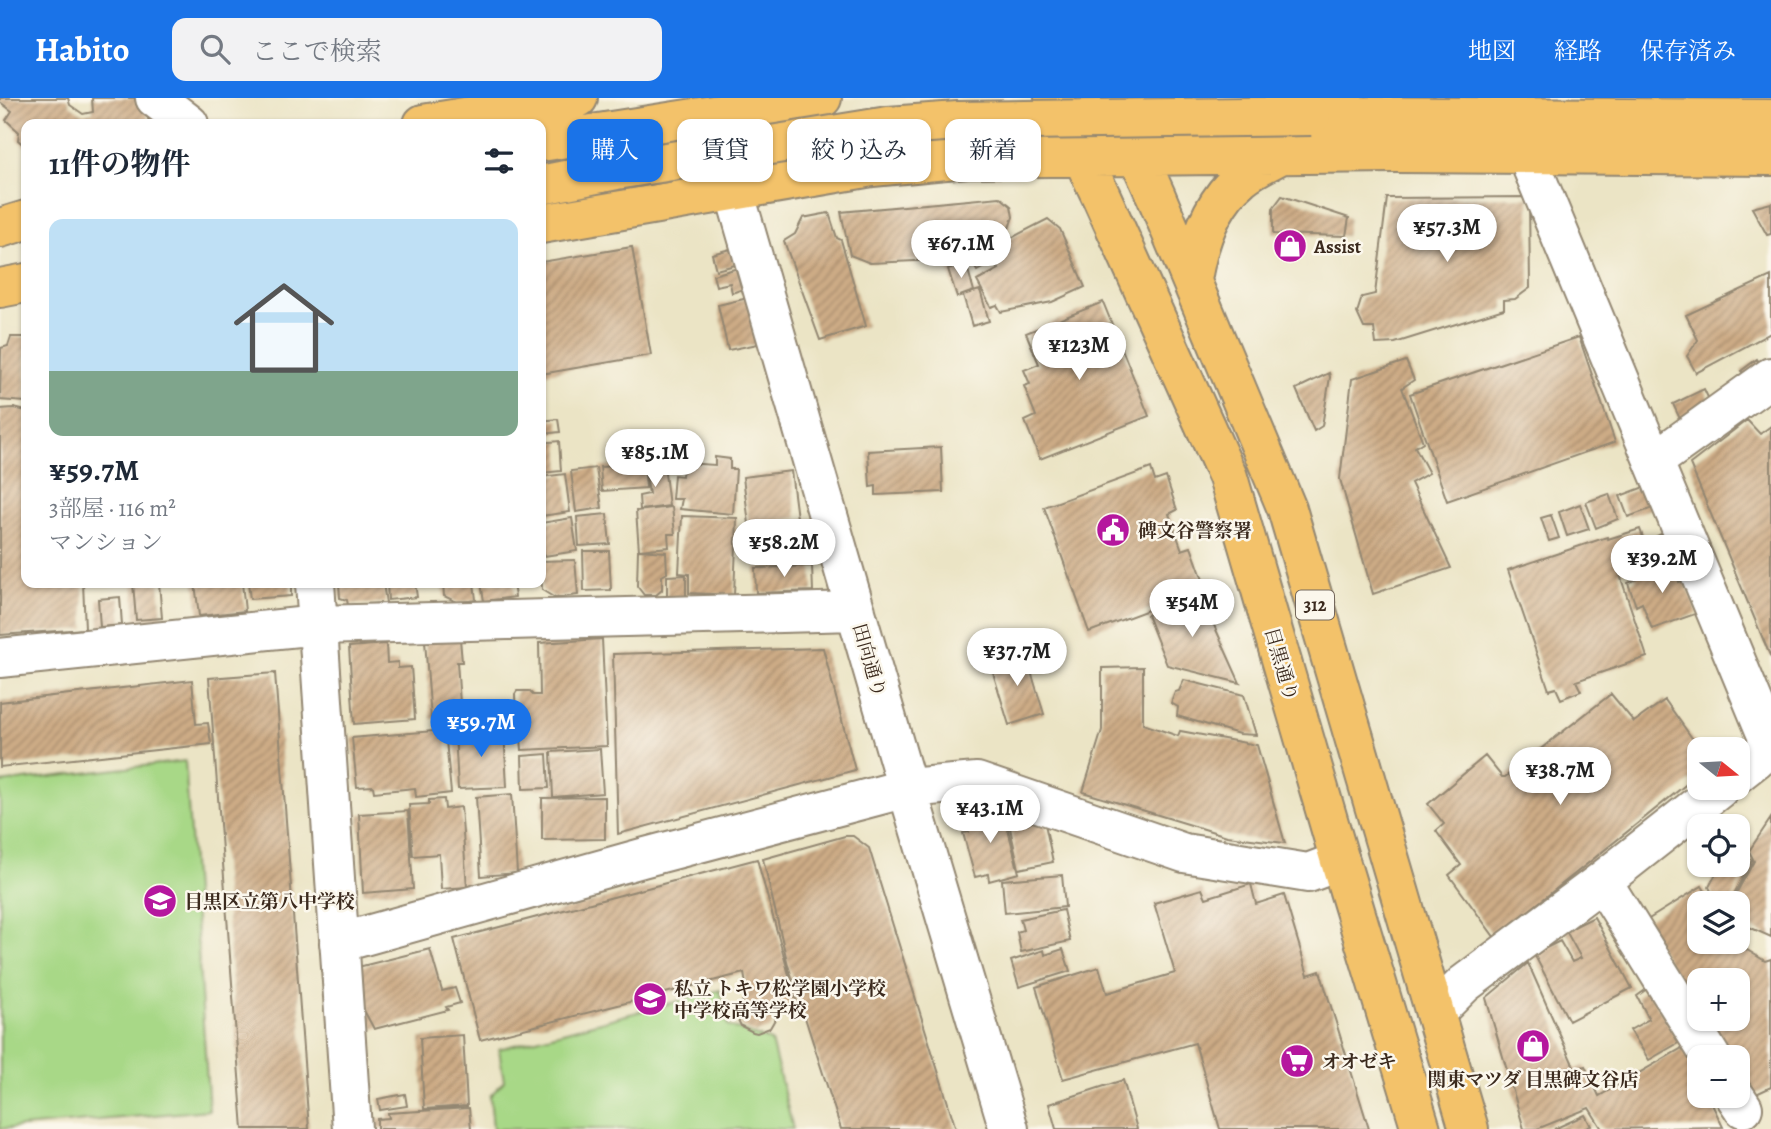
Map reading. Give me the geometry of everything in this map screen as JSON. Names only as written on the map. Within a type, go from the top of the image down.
[{"type":"main road","points":[[434,115],[578,98]]},
{"type":"main road","points":[[546,141],[822,98]]},
{"type":"main road","name":"目黒通り","points":[[1054,98],[1228,477],[1421,1129]]},
{"type":"main road","name":"312","points":[[1112,98],[1192,280],[1287,509],[1469,1129]]},
{"type":"main road","points":[[546,184],[616,170],[888,127],[958,121],[1311,116],[1771,119]]},
{"type":"main road","points":[[546,223],[872,167],[967,158],[1526,153],[1771,156]]},
{"type":"main road","points":[[1192,280],[1202,235],[1218,205],[1242,176],[1280,156]]},
{"type":"main road","points":[[0,228],[21,222]]},
{"type":"main road","points":[[0,237],[21,233]]},
{"type":"main road","points":[[0,290],[21,284]]},
{"type":"main road","points":[[0,290],[21,290]]},
{"type":"street","points":[[155,98],[182,119]]},
{"type":"street","points":[[1526,153],[1771,746],[1750,763]]},
{"type":"street","name":"田向通り","points":[[734,191],[1009,1129]]},
{"type":"street","points":[[1654,461],[1771,377]]},
{"type":"street","points":[[315,588],[352,1129]]},
{"type":"street","points":[[0,658],[318,625],[856,611]]},
{"type":"street","points":[[339,943],[656,854],[907,788],[977,782],[1184,853],[1308,873],[1340,861]]},
{"type":"street","points":[[1435,1013],[1464,985],[1705,800]]},
{"type":"street","points":[[1602,881],[1704,1045]]},
{"type":"green space","points":[[185,761],[209,1110],[0,1129],[0,783]]},
{"type":"green space","points":[[720,990],[728,1026],[771,1041],[793,1129],[493,1129],[490,1096],[504,1081],[499,1049]]},
{"type":"building","points":[[0,98],[68,98],[70,105],[83,114],[93,112],[92,98],[136,98],[146,106],[148,119],[21,119],[21,143],[18,140],[19,132],[6,120],[12,111],[0,102]]},
{"type":"building","points":[[1282,196],[1349,218],[1346,236],[1273,234],[1273,208]]},
{"type":"building","points":[[1000,197],[1011,206],[1013,217],[1009,228],[1000,235],[987,238],[986,243],[961,259],[870,263],[850,255],[841,212]]},
{"type":"building","points":[[1529,197],[1530,288],[1515,299],[1504,300],[1504,309],[1395,343],[1376,344],[1374,328],[1364,328],[1357,313],[1362,297],[1375,294],[1387,198]]},
{"type":"building","points":[[1771,203],[1771,234],[1767,235],[1752,208]]},
{"type":"building","points":[[829,213],[837,238],[841,240],[866,326],[820,340],[784,241],[795,234],[803,218]]},
{"type":"building","points":[[1048,219],[1060,229],[1085,287],[1052,302],[1001,312],[997,305],[991,307],[977,281],[999,269],[990,249]]},
{"type":"building","points":[[632,247],[651,355],[546,373],[546,261]]},
{"type":"building","points":[[730,249],[735,265],[716,270],[712,254]]},
{"type":"building","points":[[991,254],[995,261],[977,271],[973,264]]},
{"type":"building","points":[[966,263],[974,291],[957,297],[948,269]]},
{"type":"building","points":[[738,268],[743,289],[732,293],[730,283],[716,286],[713,275]]},
{"type":"building","points":[[1771,276],[1771,333],[1696,373],[1687,356],[1698,340],[1686,315]]},
{"type":"building","points":[[980,290],[989,321],[972,326],[963,295]]},
{"type":"building","points":[[748,298],[758,344],[728,350],[718,305]]},
{"type":"building","points":[[1103,302],[1149,416],[1040,459],[1025,421],[1036,416],[1024,386],[1030,384],[1024,370],[1039,364],[1026,333]]},
{"type":"building","points":[[11,337],[21,337],[21,402],[0,400],[1,348],[8,346]]},
{"type":"building","points":[[1579,337],[1615,442],[1447,501],[1410,394]]},
{"type":"building","points":[[1757,359],[1765,370],[1751,382],[1741,371]]},
{"type":"building","points":[[1406,361],[1414,380],[1402,388],[1423,442],[1415,447],[1429,473],[1411,483],[1451,568],[1373,594],[1340,479],[1352,379]]},
{"type":"building","points":[[1329,373],[1322,426],[1314,431],[1296,389]]},
{"type":"building","points":[[1704,389],[1711,404],[1680,419],[1673,404]]},
{"type":"building","points":[[0,409],[21,410],[21,588],[83,588],[85,629],[0,635]]},
{"type":"building","points":[[558,419],[560,432],[546,433],[546,420]]},
{"type":"building","points":[[1747,420],[1760,434],[1771,426],[1771,658],[1690,464]]},
{"type":"building","points":[[559,441],[561,471],[546,472],[546,442]]},
{"type":"building","points":[[941,447],[943,492],[876,495],[876,486],[870,487],[868,451]]},
{"type":"building","points":[[715,457],[730,459],[730,469],[736,469],[733,514],[680,509],[682,499],[672,499],[674,475],[682,476],[684,463],[715,465]]},
{"type":"building","points":[[644,464],[646,488],[602,491],[600,467]]},
{"type":"building","points":[[664,465],[669,506],[640,510],[639,496],[649,494],[645,467]]},
{"type":"building","points":[[596,468],[602,508],[576,512],[571,471]]},
{"type":"building","points":[[1151,468],[1155,481],[1166,477],[1177,510],[1169,514],[1182,550],[1191,547],[1203,580],[1183,587],[1186,596],[1089,632],[1044,507]]},
{"type":"building","points":[[791,471],[797,518],[749,524],[743,477]]},
{"type":"building","points":[[565,474],[570,512],[546,515],[546,476]]},
{"type":"building","points":[[1644,487],[1653,508],[1628,517],[1620,496]]},
{"type":"building","points":[[1609,494],[1618,519],[1596,528],[1586,502]]},
{"type":"building","points":[[1580,504],[1589,529],[1567,536],[1559,512]]},
{"type":"building","points":[[672,507],[675,534],[668,534],[669,547],[639,550],[636,511]]},
{"type":"building","points":[[607,514],[610,544],[579,546],[577,517]]},
{"type":"building","points":[[1551,515],[1559,538],[1549,541],[1541,518]]},
{"type":"building","points":[[682,516],[737,518],[734,595],[689,593],[689,574],[679,573]]},
{"type":"building","points":[[572,518],[577,551],[546,556],[546,522]]},
{"type":"building","points":[[813,521],[823,551],[753,559],[748,527]]},
{"type":"building","points":[[1640,529],[1651,560],[1619,572],[1647,657],[1576,681],[1581,691],[1561,699],[1556,688],[1549,690],[1508,570],[1607,537],[1608,539]]},
{"type":"building","points":[[1665,532],[1672,551],[1662,556],[1655,537]]},
{"type":"building","points":[[638,550],[666,552],[667,573],[662,576],[662,590],[656,595],[644,595],[637,586]]},
{"type":"building","points":[[583,551],[609,551],[611,590],[584,591]]},
{"type":"building","points":[[1671,559],[1679,582],[1685,580],[1698,613],[1652,629],[1642,603],[1636,606],[1628,583],[1637,579],[1634,573]]},
{"type":"building","points":[[575,560],[578,595],[555,598],[542,590],[546,588],[546,561]]},
{"type":"building","points":[[812,566],[813,591],[756,593],[755,568]]},
{"type":"building","points":[[686,575],[686,597],[667,598],[667,576]]},
{"type":"building","points":[[133,588],[159,588],[162,618],[136,620]]},
{"type":"building","points":[[196,588],[243,588],[245,611],[199,616]]},
{"type":"building","points":[[249,588],[291,588],[291,596],[250,599]]},
{"type":"building","points":[[339,588],[384,588],[386,603],[348,605],[347,600],[340,598]]},
{"type":"building","points":[[387,588],[416,588],[417,597],[388,600]]},
{"type":"building","points":[[443,588],[475,588],[476,600],[459,603],[444,596]]},
{"type":"building","points":[[482,588],[514,588],[515,597],[484,601]]},
{"type":"building","points":[[1200,594],[1240,683],[1167,665],[1147,615]]},
{"type":"building","points":[[120,597],[122,625],[100,627],[98,599]]},
{"type":"building","points":[[460,639],[462,662],[457,662],[461,717],[431,719],[425,641]]},
{"type":"building","points":[[602,639],[607,746],[522,750],[520,724],[516,719],[515,694],[517,691],[529,691],[533,695],[540,695],[539,643]]},
{"type":"building","points":[[386,644],[387,663],[398,662],[398,668],[411,667],[415,719],[354,724],[349,647]]},
{"type":"building","points":[[823,648],[855,770],[618,834],[613,654]]},
{"type":"building","points":[[1025,652],[1044,714],[1009,725],[990,663]]},
{"type":"building","points":[[1143,667],[1143,724],[1178,736],[1180,731],[1257,745],[1285,843],[1227,836],[1083,792],[1102,730],[1102,668]]},
{"type":"building","points":[[275,673],[309,1129],[243,1129],[209,678]]},
{"type":"building","points":[[192,680],[196,724],[208,723],[211,744],[0,767],[0,702]]},
{"type":"building","points":[[1184,680],[1244,695],[1256,735],[1239,734],[1177,716],[1178,707],[1171,703]]},
{"type":"building","points":[[1611,694],[1634,722],[1665,700],[1691,737],[1687,737],[1687,784],[1495,938],[1449,875],[1461,865],[1436,831],[1444,824],[1428,804],[1485,756],[1502,777]]},
{"type":"building","points":[[445,730],[451,793],[416,797],[415,788],[374,792],[373,786],[357,787],[352,738]]},
{"type":"building","points":[[504,730],[507,787],[458,789],[455,732]]},
{"type":"building","points":[[600,749],[603,793],[553,797],[551,752]]},
{"type":"building","points":[[547,754],[549,788],[523,789],[522,756]]},
{"type":"building","points":[[512,794],[517,873],[481,876],[476,797]]},
{"type":"building","points":[[605,797],[605,839],[542,840],[542,798]]},
{"type":"building","points":[[444,799],[445,809],[461,807],[467,887],[441,889],[439,854],[413,856],[409,805],[429,804],[429,800]]},
{"type":"building","points":[[990,807],[992,817],[1004,814],[1019,873],[989,881],[988,874],[975,877],[963,833],[969,832],[964,813]]},
{"type":"building","points":[[408,811],[413,889],[363,893],[359,814]]},
{"type":"building","points":[[1771,818],[1771,937],[1750,927],[1750,891],[1738,891],[1745,877],[1750,877],[1750,868],[1754,861],[1750,850]]},
{"type":"building","points":[[1044,819],[1053,862],[1019,869],[1010,828]]},
{"type":"building","points":[[853,836],[869,848],[956,1129],[841,1129],[788,965],[763,859]]},
{"type":"building","points":[[757,859],[797,1004],[782,1007],[770,1028],[753,1032],[741,1026],[738,1020],[738,1012],[747,991],[744,973],[480,1040],[454,939]]},
{"type":"building","points":[[1062,875],[1065,907],[1005,913],[1002,880]]},
{"type":"building","points":[[1714,877],[1743,877],[1735,891],[1711,891],[1709,887]]},
{"type":"building","points":[[1251,884],[1256,904],[1284,895],[1308,975],[1320,971],[1369,1129],[1220,1129],[1195,1043],[1063,1079],[1036,987],[1099,967],[1107,993],[1175,973],[1154,903],[1202,889],[1206,898]]},
{"type":"building","points":[[1687,895],[1687,954],[1750,954],[1750,952],[1765,961],[1771,959],[1771,1087],[1750,1097],[1750,1045],[1719,1045],[1710,1031],[1750,1031],[1750,968],[1687,968],[1687,993],[1644,922]]},
{"type":"building","points":[[1063,910],[1070,941],[1021,952],[1017,932],[1023,930],[1020,919]]},
{"type":"building","points":[[1594,917],[1632,988],[1569,1021],[1534,954],[1560,941],[1572,962],[1581,958],[1566,931]]},
{"type":"building","points":[[430,949],[442,991],[455,988],[460,1003],[446,1007],[448,1010],[374,1029],[359,1001],[358,967]]},
{"type":"building","points":[[1063,949],[1070,971],[1019,987],[1011,961],[1044,950],[1045,955]]},
{"type":"building","points":[[1528,963],[1575,1069],[1585,1066],[1599,1096],[1684,1047],[1687,1053],[1687,1108],[1714,1108],[1723,1127],[1602,1129],[1589,1108],[1537,1129],[1524,1129],[1486,998]]},
{"type":"building","points":[[1647,989],[1680,1042],[1649,1060],[1630,1030],[1649,1019],[1637,996]]},
{"type":"building","points":[[463,1035],[467,1106],[424,1109],[420,1038]]},
{"type":"building","points":[[1123,1080],[1137,1129],[1056,1129],[1049,1104]]},
{"type":"building","points":[[405,1094],[407,1106],[380,1110],[378,1099]]},
{"type":"building","points":[[469,1108],[471,1129],[377,1129],[377,1119],[389,1118],[388,1113]]},
{"type":"building","points":[[1585,1115],[1591,1126],[1583,1129],[1554,1129]]},
{"type":"place","name":"Assist","points":[[1290,246]]},
{"type":"place","name":"碑文谷警察署","points":[[1113,530]]},
{"type":"place","name":"目黒区立第八中学校","points":[[160,901]]},
{"type":"place","name":"私立 トキワ松学園小学校 中学校高等学校","points":[[650,999]]},
{"type":"place","name":"関東マツダ 目黒碑文谷店","points":[[1533,1046]]},
{"type":"place","name":"オオゼキ","points":[[1297,1061]]}]
